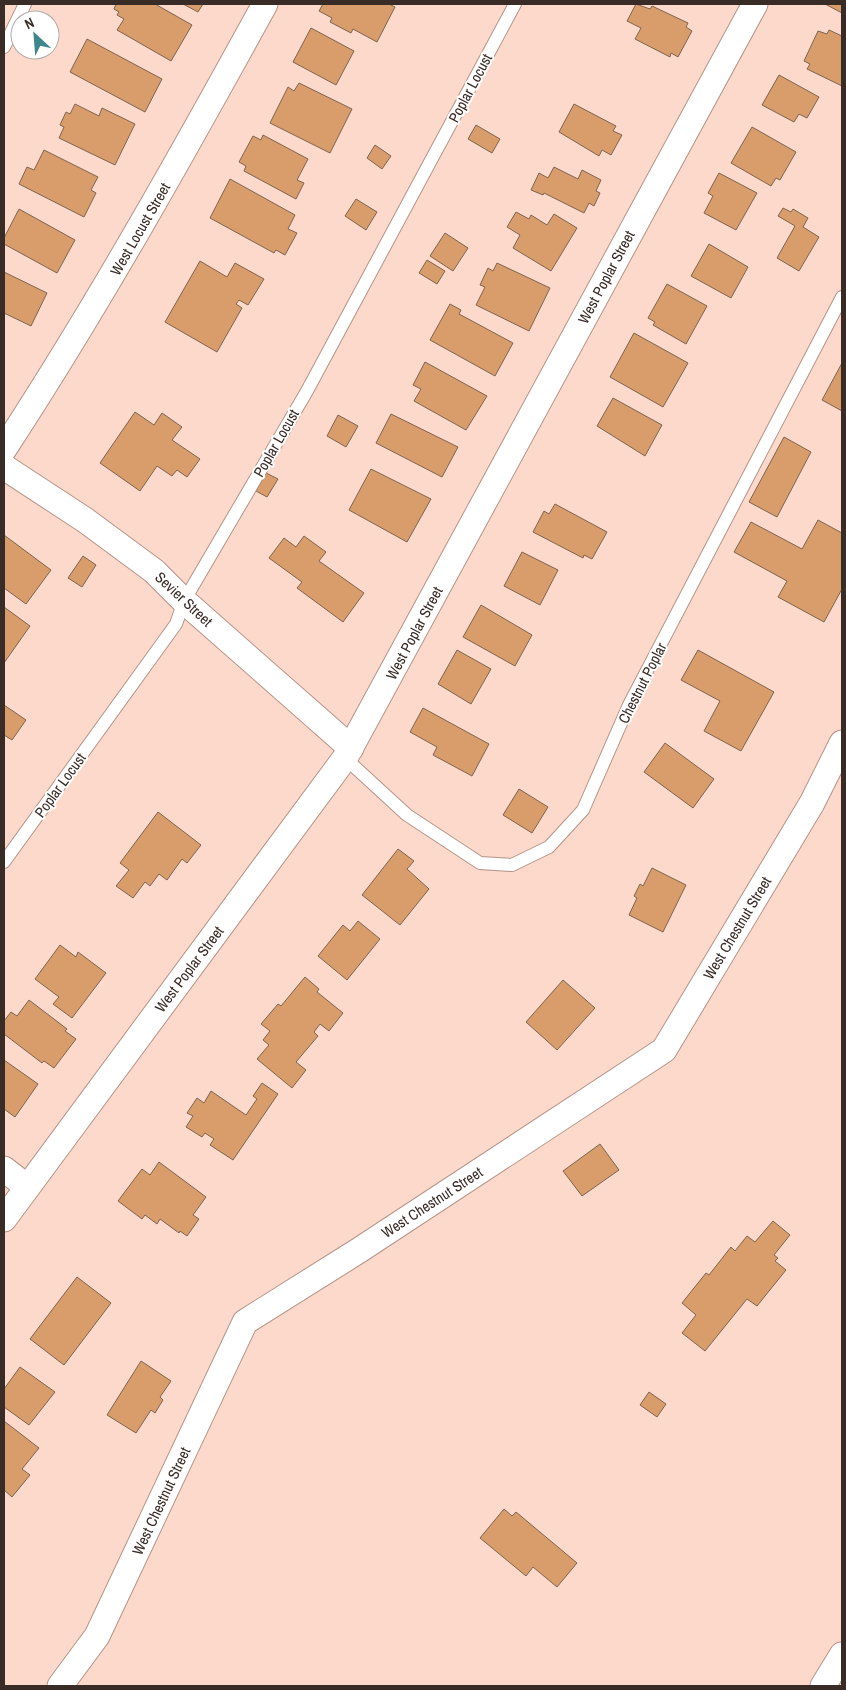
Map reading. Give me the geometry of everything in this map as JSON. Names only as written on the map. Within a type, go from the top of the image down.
[{"type":"street","name":"West Locust Street","points":[[4,449],[69,350],[158,200],[265,4]]},
{"type":"street","name":"West Poplar Street","points":[[4,1219],[348,753],[756,4]]},
{"type":"street","name":"Sevier Street","points":[[4,467],[85,520],[146,565],[348,753]]},
{"type":"street","name":"West Chestnut Street","points":[[60,1686],[98,1636],[245,1322],[358,1251],[664,1050],[812,803],[842,743]]},
{"type":"street","points":[[4,1169],[27,1187]]},
{"type":"street","points":[[823,1686],[842,1655]]},
{"type":"lane","points":[[4,47],[25,4]]},
{"type":"lane","name":"Poplar Locust","points":[[4,862],[176,624],[184,601],[307,391],[515,4]]},
{"type":"lane","name":"Chestnut Poplar","points":[[348,753],[407,815],[480,863],[512,865],[549,847],[583,810],[629,705],[842,297]]},
{"type":"building","points":[[116,4],[155,4],[192,25],[171,61],[117,30],[124,19],[117,15],[119,12],[114,9]]},
{"type":"building","points":[[183,4],[203,4],[198,12]]},
{"type":"building","points":[[323,4],[389,4],[395,7],[377,42],[353,29],[351,33],[330,22],[332,18],[319,11]]},
{"type":"building","points":[[636,4],[650,9],[652,6],[688,23],[686,27],[692,31],[678,57],[671,53],[670,57],[635,39],[641,28],[627,21]]},
{"type":"building","points":[[825,4],[842,4],[842,13]]},
{"type":"building","points":[[311,28],[354,51],[336,85],[293,62]]},
{"type":"building","points":[[829,30],[842,36],[842,86],[807,69],[810,64],[804,61],[818,31],[827,34]]},
{"type":"building","points":[[87,39],[162,79],[145,112],[70,72]]},
{"type":"building","points":[[779,75],[819,97],[807,118],[799,114],[794,122],[762,105]]},
{"type":"building","points":[[299,83],[352,109],[330,153],[270,123],[288,87],[294,91]]},
{"type":"building","points":[[75,104],[99,116],[102,108],[135,124],[115,165],[59,138],[64,127],[60,125],[66,112],[70,114]]},
{"type":"building","points":[[574,104],[616,126],[613,131],[622,135],[611,155],[602,150],[599,156],[559,132]]},
{"type":"building","points":[[476,125],[500,139],[492,153],[468,139]]},
{"type":"building","points":[[752,127],[796,152],[780,180],[776,178],[771,186],[731,163]]},
{"type":"building","points":[[263,135],[308,159],[297,180],[304,183],[296,199],[244,171],[246,166],[239,162],[253,136],[261,140]]},
{"type":"building","points":[[375,145],[391,156],[382,169],[367,158]]},
{"type":"building","points":[[44,150],[98,177],[91,190],[96,193],[84,217],[19,184],[27,167],[34,170]]},
{"type":"building","points":[[554,167],[578,179],[582,170],[601,180],[596,191],[600,193],[594,206],[589,203],[584,213],[544,193],[543,195],[531,190],[539,173],[548,178]]},
{"type":"building","points":[[719,173],[757,193],[736,230],[704,213],[713,196],[708,193]]},
{"type":"building","points":[[230,179],[295,215],[288,229],[297,233],[285,255],[276,250],[274,253],[210,218]]},
{"type":"building","points":[[356,199],[377,212],[366,230],[345,216]]},
{"type":"building","points":[[783,208],[791,212],[793,209],[808,218],[803,227],[819,237],[799,271],[777,258],[795,226],[778,216]]},
{"type":"building","points":[[19,209],[75,240],[57,273],[4,244],[4,238]]},
{"type":"building","points":[[516,212],[529,219],[531,215],[547,225],[554,214],[577,228],[551,271],[513,248],[520,235],[507,227]]},
{"type":"building","points":[[445,233],[468,248],[453,271],[430,256]]},
{"type":"building","points":[[709,244],[748,267],[731,298],[691,276]]},
{"type":"building","points":[[427,260],[445,271],[437,284],[419,273]]},
{"type":"building","points":[[200,261],[227,277],[235,263],[264,279],[248,305],[239,300],[236,304],[242,308],[217,352],[165,322]]},
{"type":"building","points":[[497,263],[550,288],[529,331],[476,305],[485,287],[480,285],[488,268],[493,271]]},
{"type":"building","points":[[4,272],[47,293],[31,326],[4,313]]},
{"type":"building","points":[[667,284],[707,306],[686,344],[653,325],[655,322],[648,318]]},
{"type":"building","points":[[450,304],[461,310],[459,314],[513,343],[495,376],[430,340]]},
{"type":"building","points":[[634,333],[688,363],[663,407],[610,377]]},
{"type":"building","points":[[425,362],[487,396],[466,430],[414,401],[421,389],[413,385]]},
{"type":"building","points":[[842,363],[842,411],[822,400]]},
{"type":"building","points":[[613,398],[662,425],[645,456],[597,426]]},
{"type":"building","points":[[135,412],[154,425],[162,413],[182,427],[172,440],[200,459],[187,477],[177,470],[172,476],[157,466],[140,491],[100,463]]},
{"type":"building","points":[[391,414],[458,447],[442,477],[376,443]]},
{"type":"building","points":[[338,415],[358,426],[346,447],[327,436]]},
{"type":"building","points":[[784,437],[811,452],[777,517],[749,502]]},
{"type":"building","points":[[371,469],[431,499],[407,542],[349,510]]},
{"type":"building","points":[[266,473],[278,479],[267,497],[256,491]]},
{"type":"building","points":[[555,504],[607,532],[592,559],[584,555],[583,558],[533,532],[544,511],[549,514]]},
{"type":"building","points":[[818,520],[842,533],[842,589],[824,622],[778,597],[787,581],[734,552],[751,522],[802,549]]},
{"type":"building","points":[[4,535],[51,570],[26,604],[4,588]]},
{"type":"building","points":[[304,536],[326,552],[319,561],[364,593],[343,622],[297,588],[302,582],[269,558],[284,538],[296,547]]},
{"type":"building","points":[[522,552],[558,570],[540,605],[504,586]]},
{"type":"building","points":[[83,556],[96,565],[82,587],[68,578]]},
{"type":"building","points":[[481,605],[532,635],[515,666],[463,637]]},
{"type":"building","points":[[4,607],[30,626],[4,663]]},
{"type":"building","points":[[457,650],[491,669],[471,704],[438,684]]},
{"type":"building","points":[[698,650],[774,692],[741,751],[704,731],[720,701],[681,680]]},
{"type":"building","points":[[4,705],[26,720],[12,740],[4,735]]},
{"type":"building","points":[[423,708],[489,744],[472,776],[433,755],[437,747],[410,732]]},
{"type":"building","points":[[665,743],[714,779],[693,808],[644,772]]},
{"type":"building","points":[[519,789],[548,807],[532,833],[503,815]]},
{"type":"building","points":[[158,812],[201,845],[187,863],[182,859],[167,880],[159,874],[150,886],[145,882],[133,898],[116,886],[129,870],[120,863]]},
{"type":"building","points":[[398,849],[414,861],[407,869],[429,889],[400,925],[362,895]]},
{"type":"building","points":[[652,868],[686,885],[663,932],[629,915],[637,898],[634,896],[640,884],[643,886]]},
{"type":"building","points":[[358,921],[380,939],[347,980],[318,956],[343,925],[350,931]]},
{"type":"building","points":[[60,945],[76,957],[78,952],[106,973],[72,1018],[53,1004],[59,997],[35,979]]},
{"type":"building","points":[[305,977],[319,989],[317,992],[343,1013],[329,1031],[320,1024],[314,1032],[318,1036],[296,1062],[306,1070],[292,1088],[257,1059],[269,1045],[263,1040],[270,1031],[261,1024],[278,1004],[281,1006]]},
{"type":"building","points":[[563,980],[595,1008],[557,1050],[526,1022]]},
{"type":"building","points":[[29,1000],[67,1029],[65,1031],[76,1039],[54,1068],[44,1061],[42,1063],[4,1034],[4,1021],[11,1012],[17,1016]]},
{"type":"building","points":[[4,1060],[38,1084],[15,1117],[4,1109]]},
{"type":"building","points":[[262,1083],[278,1094],[233,1160],[210,1145],[214,1139],[205,1133],[202,1137],[186,1127],[193,1116],[187,1113],[197,1098],[204,1103],[211,1091],[246,1115],[257,1099],[253,1096]]},
{"type":"building","points":[[600,1144],[619,1170],[582,1196],[563,1171]]},
{"type":"building","points":[[159,1162],[206,1197],[193,1215],[199,1219],[187,1236],[180,1231],[179,1233],[160,1219],[157,1224],[145,1215],[142,1219],[118,1201],[142,1169],[150,1175]]},
{"type":"building","points":[[773,1221],[790,1235],[774,1255],[778,1258],[775,1261],[786,1270],[757,1306],[747,1299],[705,1351],[682,1333],[696,1315],[682,1303],[706,1273],[709,1275],[731,1247],[735,1251],[747,1236],[755,1242]]},
{"type":"building","points":[[77,1277],[111,1303],[64,1365],[30,1339]]},
{"type":"building","points":[[141,1361],[171,1381],[160,1397],[163,1400],[155,1413],[151,1410],[136,1433],[107,1415]]},
{"type":"building","points":[[20,1367],[55,1392],[29,1425],[4,1407],[4,1389]]},
{"type":"building","points":[[649,1392],[666,1404],[657,1417],[640,1405]]},
{"type":"building","points":[[4,1421],[39,1448],[22,1469],[30,1475],[12,1497],[4,1490]]},
{"type":"building","points":[[504,1509],[512,1516],[516,1512],[577,1563],[557,1587],[533,1567],[526,1576],[480,1538]]}]
